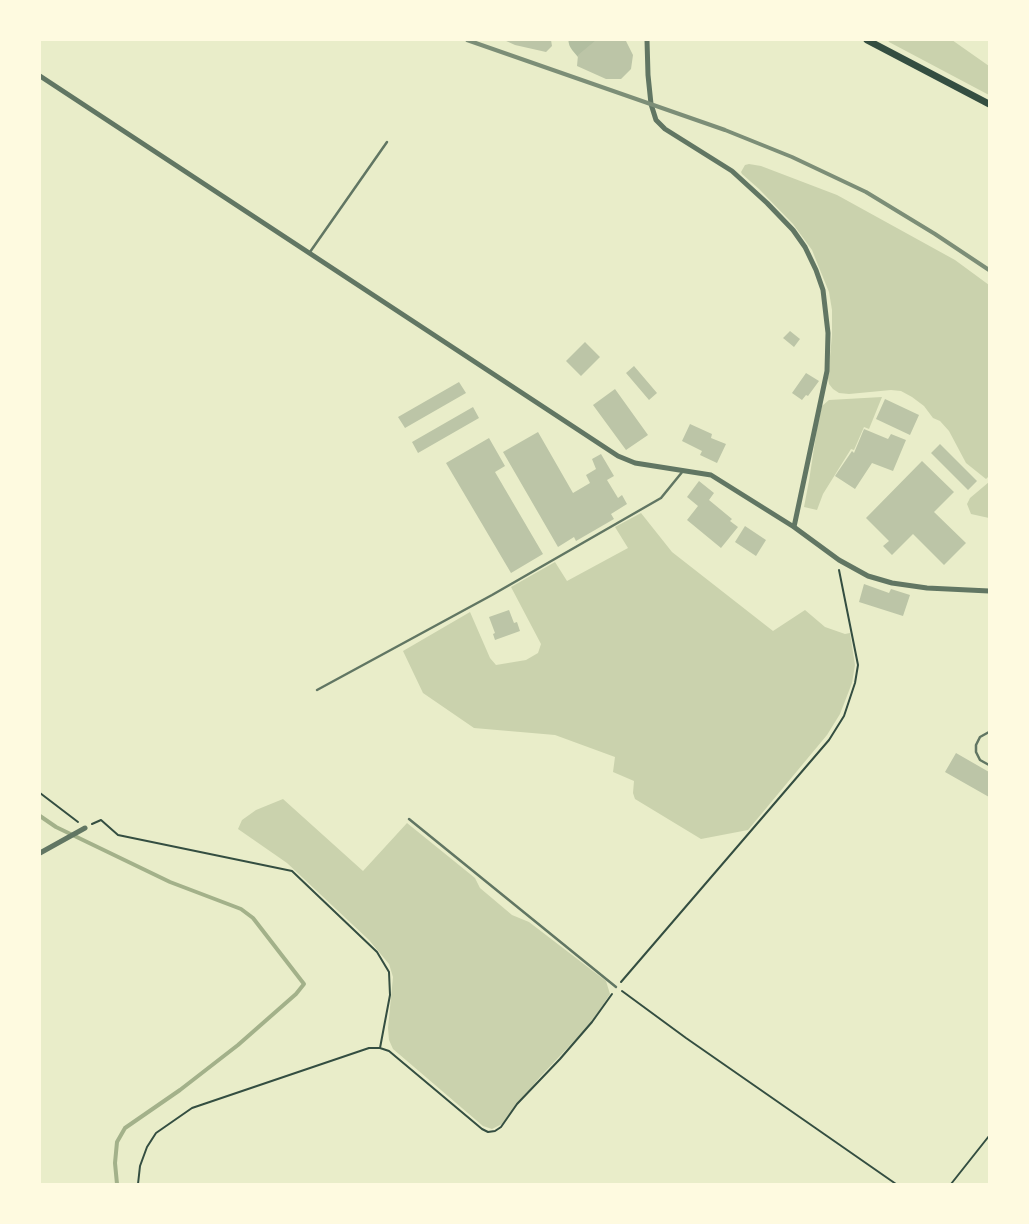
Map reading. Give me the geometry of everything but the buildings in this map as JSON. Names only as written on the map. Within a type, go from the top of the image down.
[{"type":"main road","points":[[867,40],[989,104]]},
{"type":"street","points":[[647,40],[651,104],[656,120],[665,129],[732,171],[767,203],[793,230],[805,247],[823,290],[828,333],[827,371],[794,528]]},
{"type":"street","points":[[40,76],[618,456],[635,463],[710,475],[794,528],[839,560],[868,576],[892,583],[927,588],[989,591]]},
{"type":"street","points":[[40,853],[85,828]]},
{"type":"lane","points":[[309,254],[386,142]]},
{"type":"lane","points":[[317,690],[492,595],[661,498],[684,471]]},
{"type":"lane","points":[[989,732],[980,737],[976,745],[976,752],[980,760],[989,765]]},
{"type":"lane","points":[[409,819],[616,987]]},
{"type":"path","points":[[138,1184],[140,1166],[147,1147],[156,1133],[192,1108],[369,1048],[380,1048],[389,1051],[482,1129],[488,1132],[495,1131],[501,1127],[517,1104],[592,1022],[616,987],[828,740],[844,716],[855,683],[858,665],[839,560]]},
{"type":"path","points":[[40,793],[85,828],[101,820],[118,835],[292,871],[377,952],[389,972],[390,995],[380,1048]]},
{"type":"path","points":[[616,987],[896,1184]]},
{"type":"path","points":[[951,1184],[989,1136]]},
{"type":"green space","points":[[888,40],[952,40],[989,66],[989,95],[889,42]]},
{"type":"green space","points":[[745,165],[761,166],[837,195],[955,260],[989,285],[989,476],[986,479],[966,463],[949,431],[940,421],[933,418],[924,406],[912,397],[901,391],[891,390],[849,394],[839,393],[829,384],[832,310],[829,292],[812,250],[793,224],[742,174],[741,172]]},
{"type":"green space","points":[[882,397],[869,429],[864,427],[854,450],[851,449],[823,494],[817,510],[804,507],[822,406],[829,400]]},
{"type":"green space","points":[[989,482],[989,518],[971,514],[967,504],[970,498]]},
{"type":"green space","points":[[641,513],[672,552],[773,631],[805,610],[825,627],[845,634],[850,633],[855,665],[852,683],[840,714],[827,735],[748,830],[701,839],[635,799],[633,793],[634,781],[613,772],[615,757],[555,735],[474,728],[423,693],[403,651],[470,612],[490,658],[496,665],[526,660],[538,653],[541,644],[511,587],[555,562],[567,581],[628,548],[615,527]]},
{"type":"green space","points":[[283,799],[363,871],[407,823],[475,878],[480,888],[512,915],[529,922],[606,981],[610,994],[592,1022],[540,1077],[502,1124],[492,1129],[483,1126],[393,1049],[389,1040],[388,1028],[393,977],[389,964],[369,940],[287,863],[238,829],[242,820],[256,810]]},
{"type":"waterway","points":[[40,816],[56,827],[170,882],[241,909],[253,918],[304,984],[296,994],[238,1045],[180,1090],[125,1128],[117,1142],[115,1163],[117,1184]]},
{"type":"taxiway","points":[[584,40],[589,46]]},
{"type":"railway","points":[[467,40],[725,130],[792,157],[866,192],[989,270]]}]
